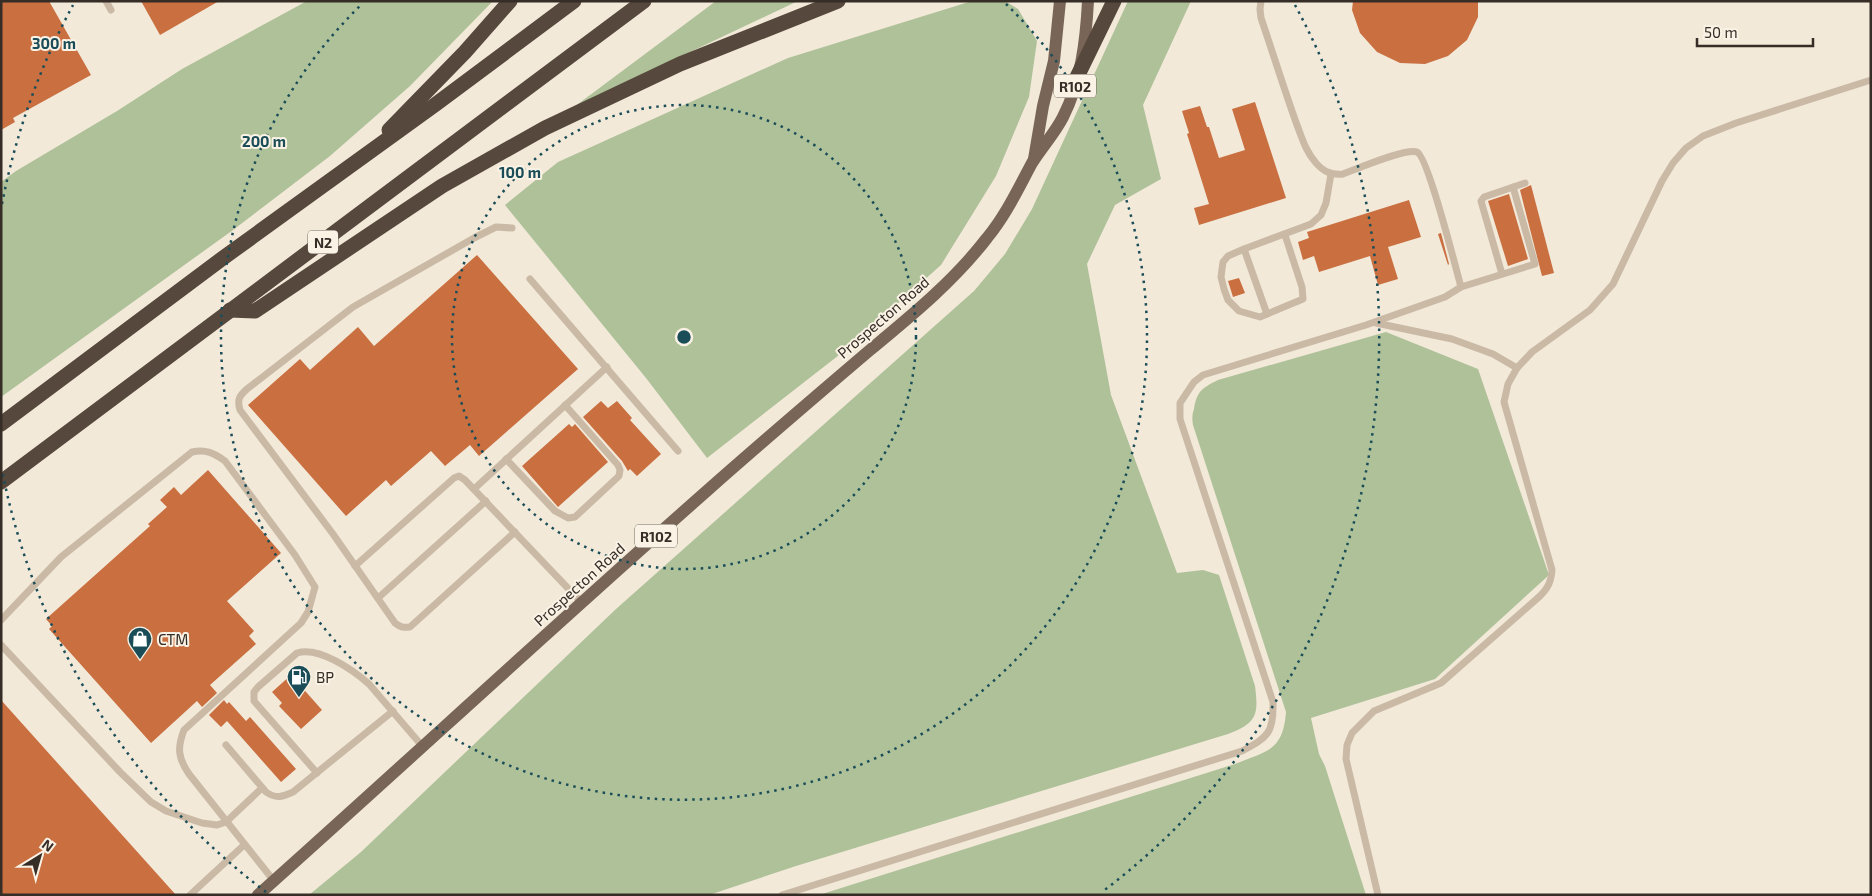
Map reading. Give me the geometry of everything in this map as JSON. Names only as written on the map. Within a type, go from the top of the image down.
[{"type":"highway","points":[[360,159],[465,52],[510,1]]},
{"type":"highway","points":[[1,424],[223,258],[436,104],[574,1]]},
{"type":"highway","name":"N2","points":[[1,482],[644,1]]},
{"type":"highway","points":[[230,310],[255,311],[442,186],[545,128],[680,64],[838,1]]},
{"type":"highway","points":[[1077,77],[1114,1]]},
{"type":"main road","name":"Prospecton Road","points":[[1034,161],[1043,106],[1054,61],[1060,1]]},
{"type":"main road","name":"Prospecton Road","points":[[258,895],[710,488],[920,308],[951,278],[997,224],[1065,113],[1077,77],[1086,30],[1088,1]]},
{"type":"lane","points":[[106,1],[111,10]]},
{"type":"lane","points":[[1262,1],[1260,9],[1261,18],[1308,153],[1321,168],[1331,174],[1343,174],[1404,152],[1420,154],[1424,160],[1437,200],[1461,287]]},
{"type":"lane","points":[[1378,895],[1346,759],[1347,745],[1352,733],[1374,712],[1442,683],[1540,596],[1548,588],[1551,581],[1552,570],[1504,402],[1508,384],[1517,368],[1538,348],[1590,310],[1613,284],[1662,181],[1673,163],[1686,148],[1703,136],[1736,123],[1871,80]]},
{"type":"lane","points":[[1285,235],[1302,287],[1303,299],[1260,317],[1239,311],[1228,300],[1224,289],[1221,276],[1223,262],[1228,256],[1244,249],[1311,224],[1320,215],[1326,204],[1331,174]]},
{"type":"lane","points":[[1502,274],[1481,201],[1484,197],[1525,183]]},
{"type":"lane","points":[[782,895],[1242,751],[1270,731],[1274,719],[1273,702],[1194,466],[1180,419],[1180,403],[1194,382],[1203,375],[1374,323],[1445,297],[1461,287],[1535,264],[1513,188]]},
{"type":"lane","points":[[512,228],[496,227],[353,307],[292,352],[240,396],[238,402],[240,410],[395,623],[404,628],[410,627],[515,532]]},
{"type":"lane","points":[[1244,249],[1267,314]]},
{"type":"lane","points":[[530,279],[678,451]]},
{"type":"lane","points":[[1374,323],[1452,339],[1493,354],[1517,368]]},
{"type":"lane","points":[[474,489],[607,367]]},
{"type":"lane","points":[[506,460],[555,511],[568,518],[575,517],[619,476],[620,470],[618,465],[565,406]]},
{"type":"lane","points":[[1,620],[61,557],[192,452],[209,451],[225,460],[295,555],[315,587],[308,612],[301,623],[184,730],[179,755],[182,764],[274,881]]},
{"type":"lane","points":[[355,566],[457,476],[462,478],[486,501],[582,603]]},
{"type":"lane","points":[[378,598],[486,501]]},
{"type":"lane","points":[[1,645],[120,772],[151,802],[166,812],[212,826],[226,822],[262,788]]},
{"type":"lane","points":[[316,773],[254,701],[253,697],[258,686],[297,653],[310,651],[352,671],[369,684],[423,747]]},
{"type":"lane","points":[[226,745],[262,788],[273,796],[281,798],[292,792],[393,711]]},
{"type":"lane","points":[[190,895],[244,844]]},
{"type":"green space","points":[[307,1],[493,1],[410,86],[330,156],[233,230],[1,397],[1,182],[182,69]]},
{"type":"green space","points":[[716,1],[798,1],[574,107]]},
{"type":"green space","points":[[972,1],[1005,1],[1018,9],[1037,41],[1029,97],[996,176],[941,265],[848,348],[707,458],[646,378],[505,205],[558,162],[788,58]]},
{"type":"green space","points":[[1128,1],[1191,1],[1143,105],[1161,179],[1115,205],[1087,264],[1111,395],[1177,573],[1203,570],[1219,575],[1255,686],[1256,711],[1250,722],[1228,734],[796,866],[709,895],[309,895],[361,852],[616,609],[974,291],[1005,254],[1032,209]]},
{"type":"green space","points":[[1386,332],[1478,369],[1549,575],[1435,679],[1311,718],[1319,754],[1325,766],[1366,895],[819,895],[1235,764],[1271,748],[1281,735],[1286,712],[1193,425],[1195,403],[1201,391],[1218,380]]},
{"type":"building","points":[[1,1],[49,1],[91,75],[13,118],[15,122],[1,130]]},
{"type":"building","points":[[141,1],[219,1],[160,35]]},
{"type":"building","points":[[1353,1],[1478,1],[1478,17],[1467,40],[1448,56],[1425,64],[1400,63],[1377,52],[1360,33],[1352,10]]},
{"type":"building","points":[[1255,102],[1286,198],[1199,225],[1194,208],[1209,204],[1187,134],[1189,133],[1182,111],[1200,106],[1219,158],[1245,150],[1232,109]]},
{"type":"building","points":[[1531,185],[1554,273],[1542,276],[1520,190]]},
{"type":"building","points":[[1509,194],[1528,259],[1508,266],[1488,201]]},
{"type":"building","points":[[1409,200],[1421,237],[1388,247],[1398,279],[1378,285],[1370,256],[1319,272],[1314,256],[1303,260],[1298,242],[1309,238],[1307,232]]},
{"type":"building","points":[[1441,233],[1449,264],[1448,265],[1438,234]]},
{"type":"building","points":[[477,255],[578,369],[479,456],[470,445],[445,466],[431,451],[391,486],[386,480],[346,516],[248,405],[300,359],[310,370],[358,327],[374,346]]},
{"type":"building","points":[[1239,278],[1245,293],[1233,297],[1228,281]]},
{"type":"building","points":[[601,401],[608,408],[617,401],[632,418],[630,420],[661,454],[637,476],[630,469],[628,471],[622,461],[583,417]]},
{"type":"building","points":[[569,424],[572,427],[575,424],[608,462],[558,507],[522,466]]},
{"type":"building","points":[[208,470],[281,553],[227,601],[254,631],[249,636],[256,644],[210,685],[217,693],[202,707],[197,701],[151,743],[49,629],[52,626],[46,619],[150,526],[148,524],[167,507],[160,500],[174,487],[181,495]]},
{"type":"building","points":[[291,675],[322,710],[301,729],[279,706],[282,703],[272,692]]},
{"type":"building","points":[[1,700],[176,895],[1,895]]},
{"type":"building","points":[[224,700],[227,704],[229,702],[246,721],[250,717],[296,769],[281,782],[227,721],[221,727],[209,715]]},
{"type":"place","name":"CTM","points":[[140,660]]},
{"type":"place","name":"BP","points":[[299,698]]}]
